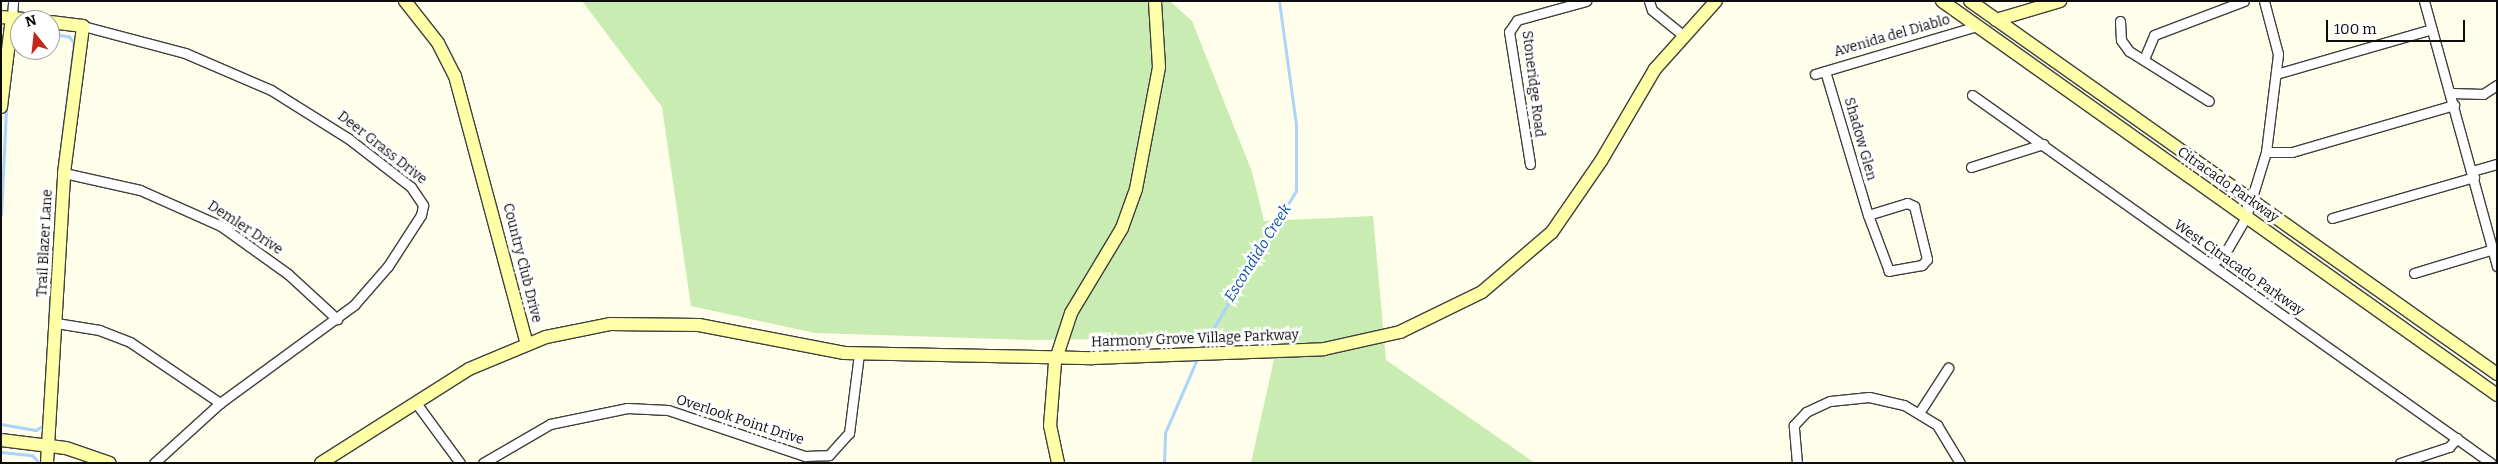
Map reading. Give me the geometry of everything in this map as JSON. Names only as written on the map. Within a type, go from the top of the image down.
[{"type":"main road","name":"Country Club Drive","points":[[321,463],[469,369],[527,344],[455,76],[438,43],[405,1]]},
{"type":"main road","points":[[1058,463],[1050,426],[1057,357],[1071,313],[1122,228],[1136,189],[1159,74],[1156,1]]},
{"type":"main road","name":"Harmony Grove Village Parkway","points":[[527,344],[586,328],[666,322],[718,328],[810,350],[859,354],[1093,358],[1241,353],[1359,343],[1400,332],[1482,292],[1552,232],[1682,34],[1716,1]]},
{"type":"main road","name":"Citracado Parkway","points":[[1942,1],[2497,395]]},
{"type":"main road","name":"Citracado Parkway","points":[[1970,1],[2497,374]]},
{"type":"main road","points":[[1996,20],[2060,1]]},
{"type":"main road","points":[[1,107],[6,17]]},
{"type":"main road","name":"Deer Grass Drive","points":[[60,23],[83,26]]},
{"type":"main road","points":[[1977,26],[1989,24],[2016,42],[2026,41]]},
{"type":"main road","name":"Trail Blazer Lane","points":[[47,463],[50,445],[64,173],[83,26]]},
{"type":"main road","points":[[1,440],[50,445],[110,463]]},
{"type":"street","points":[[6,17],[13,1]]},
{"type":"street","name":"Stoneridge Road","points":[[1530,164],[1509,32],[1517,20],[1586,1]]},
{"type":"street","points":[[1650,1],[1652,10],[1682,34]]},
{"type":"street","points":[[2144,59],[2154,35],[2244,1]]},
{"type":"street","points":[[2210,264],[2224,255],[2246,217],[2266,152],[2278,54],[2264,1]]},
{"type":"street","points":[[2424,1],[2494,249],[2497,266]]},
{"type":"street","points":[[2120,21],[2125,47],[2209,101]]},
{"type":"street","name":"Deer Grass Drive","points":[[83,26],[165,46],[258,84],[349,139],[419,196],[423,212],[402,246],[364,294],[337,320],[220,404],[154,463]]},
{"type":"street","name":"Avenida del Diablo","points":[[1814,74],[1977,26]]},
{"type":"street","points":[[2276,74],[2432,29]]},
{"type":"street","name":"Shadow Glen","points":[[1825,71],[1868,214],[1889,271],[1922,265],[1927,259],[1914,206],[1907,203],[1868,214]]},
{"type":"street","points":[[2451,93],[2483,94],[2497,85]]},
{"type":"street","name":"West Citracado Parkway","points":[[1972,95],[2491,463]]},
{"type":"street","points":[[2266,152],[2292,152],[2454,105]]},
{"type":"street","points":[[1972,167],[2043,144]]},
{"type":"street","points":[[2332,218],[2473,174],[2497,164]]},
{"type":"street","name":"Demler Drive","points":[[64,173],[128,186],[221,226],[288,274],[337,320]]},
{"type":"street","points":[[2414,273],[2494,249]]},
{"type":"street","points":[[56,323],[100,330],[130,342],[166,362],[220,404]]},
{"type":"street","name":"Overlook Point Drive","points":[[483,463],[545,426],[627,408],[668,410],[804,456],[829,455],[849,434],[859,354]]},
{"type":"street","points":[[1919,413],[1948,368]]},
{"type":"street","points":[[1797,463],[1794,425],[1816,405],[1851,397],[1885,399],[1919,413],[1937,425],[1960,463]]},
{"type":"street","points":[[416,403],[460,463]]},
{"type":"street","points":[[2400,463],[2449,448],[2457,438]]},
{"type":"green space","points":[[582,1],[1170,1],[1192,21],[1252,172],[1264,221],[1373,216],[1386,360],[1535,463],[1251,463],[1279,337],[1030,340],[815,333],[691,306],[662,107]]},
{"type":"waterway","name":"Escondido Creek","points":[[1201,349],[1296,191],[1296,125],[1279,1]]},
{"type":"waterway","points":[[49,315],[59,163],[74,43],[69,37],[60,36]]},
{"type":"waterway","points":[[1,215],[6,109]]},
{"type":"waterway","name":"Escondido Creek","points":[[1164,463],[1165,433],[1197,359]]},
{"type":"waterway","points":[[1,424],[36,430],[44,425]]},
{"type":"waterway","points":[[1,452],[32,455],[40,463]]}]
